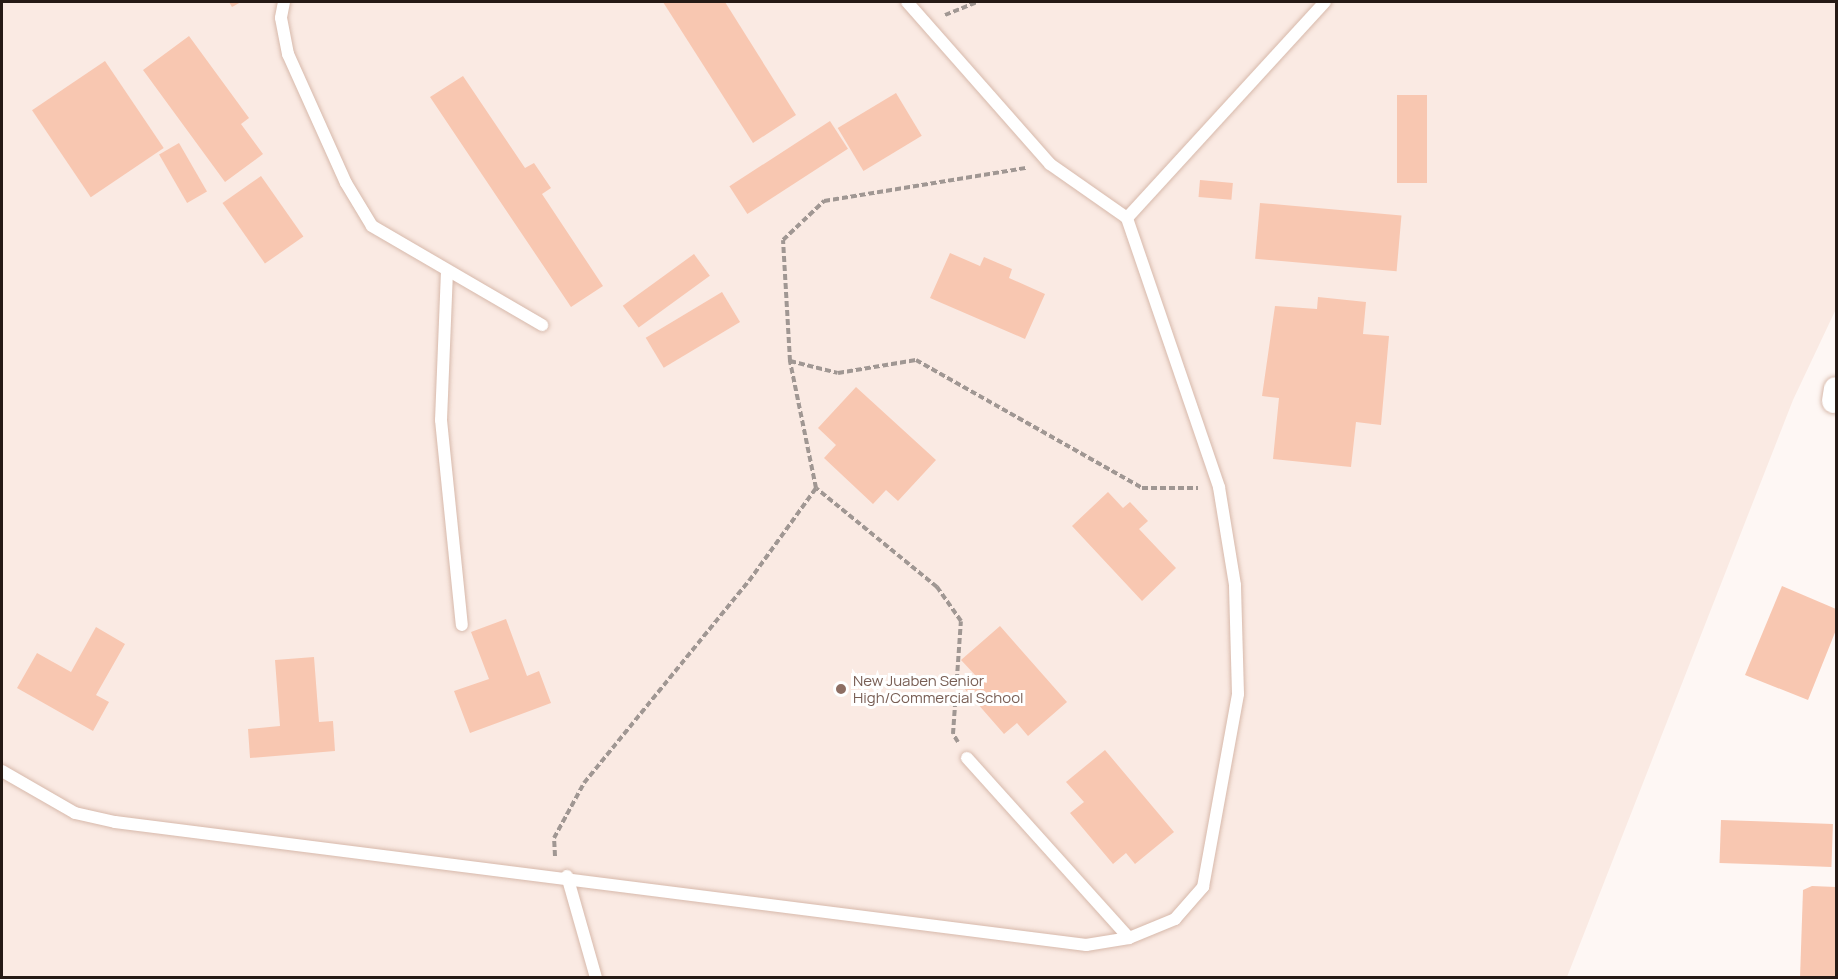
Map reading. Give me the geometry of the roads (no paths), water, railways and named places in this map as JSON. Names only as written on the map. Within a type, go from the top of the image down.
[{"type":"lane","points":[[284,2],[281,18],[288,54],[346,183],[372,226],[542,325]]},
{"type":"lane","points":[[2,771],[75,813],[115,822],[562,875],[1086,945],[1130,938],[1174,919],[1203,887],[1212,852],[1238,694],[1235,585],[1219,487],[1127,218],[1050,164],[907,2]]},
{"type":"lane","points":[[1127,218],[1325,2]]},
{"type":"lane","points":[[447,271],[441,420],[462,625]]},
{"type":"lane","points":[[967,758],[1130,938]]},
{"type":"lane","points":[[562,875],[596,978]]},
{"type":"place","name":"New Juaben Senior High/Commercial School","points":[[841,689]]}]
